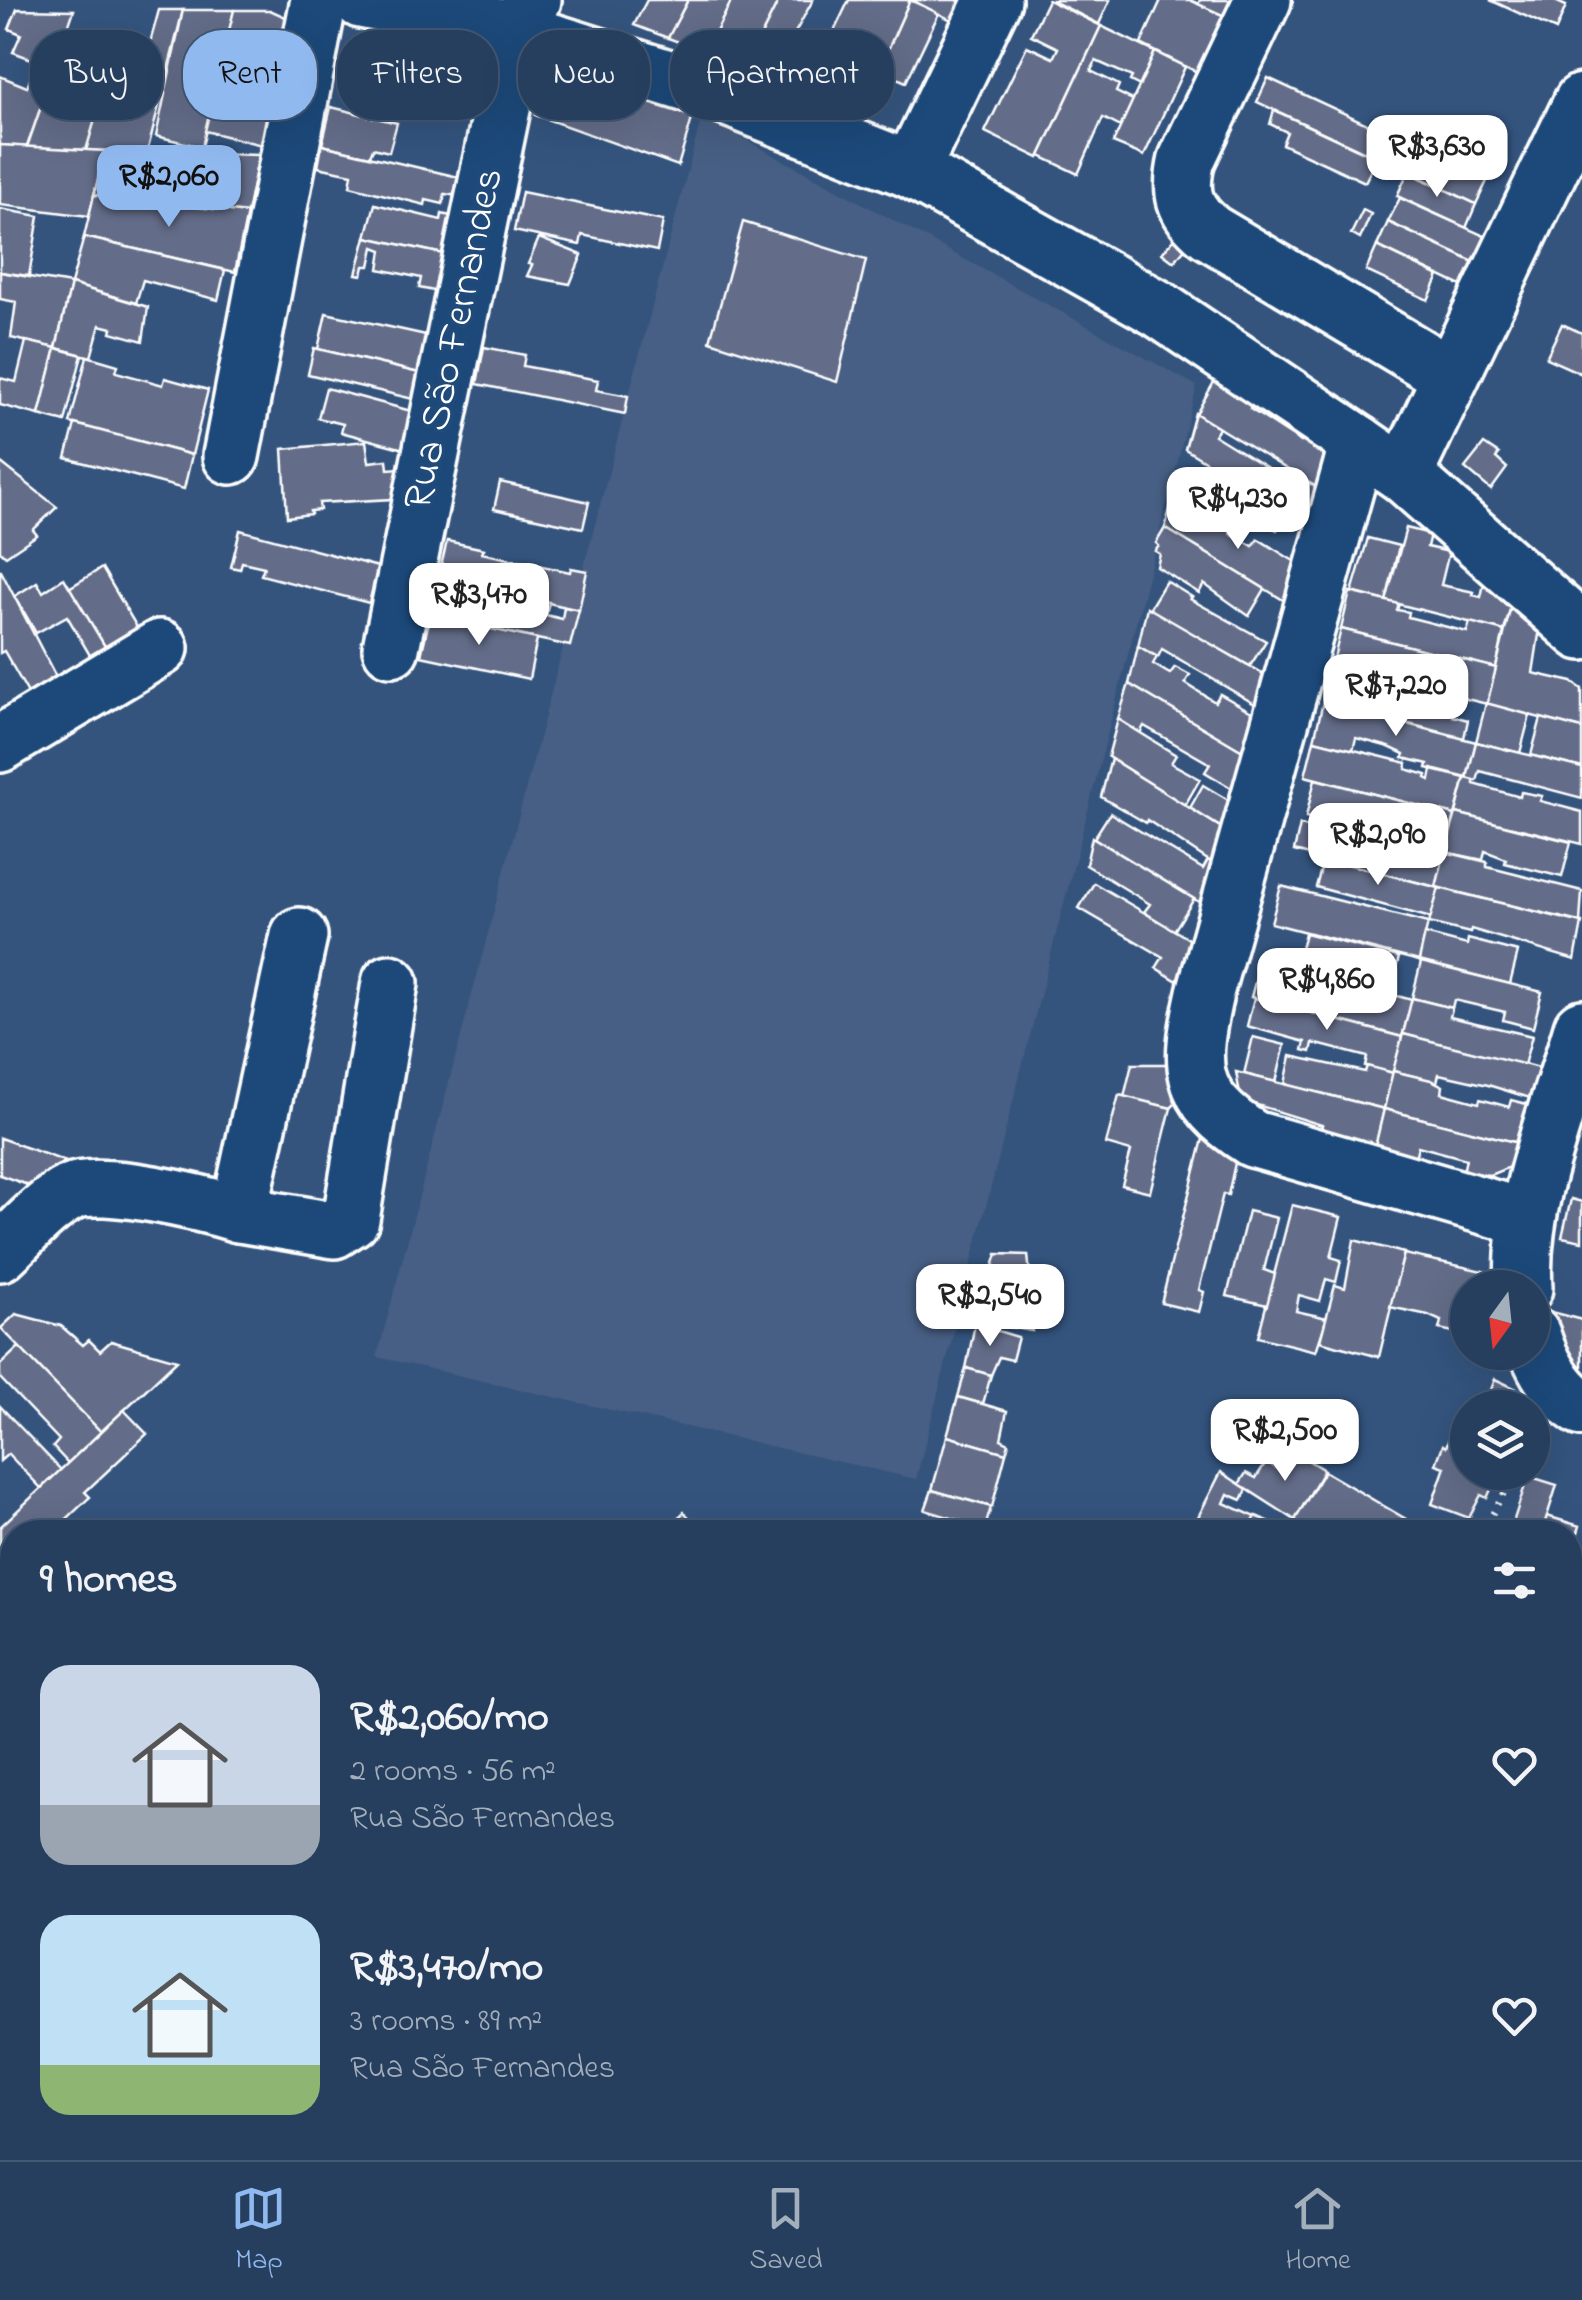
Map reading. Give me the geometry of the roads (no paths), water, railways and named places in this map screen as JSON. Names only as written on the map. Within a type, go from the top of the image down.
[{"type":"street","points":[[231,456],[319,0]]},
{"type":"street","points":[[361,0],[526,16],[911,170],[1159,310],[1358,442],[1404,475],[1582,632]]},
{"type":"street","points":[[911,170],[993,0]]},
{"type":"street","points":[[1263,0],[1188,159],[1182,198],[1192,218],[1210,232],[1451,376]]},
{"type":"street","name":"Rua São Fernandes","points":[[391,648],[526,16]]},
{"type":"street","points":[[1404,475],[1582,102]]},
{"type":"street","points":[[1358,442],[1205,992],[1196,1045],[1202,1092],[1222,1119],[1253,1139],[1526,1218]]},
{"type":"street","points":[[0,744],[160,648]]},
{"type":"street","points":[[239,1214],[299,936]]},
{"type":"street","points":[[0,1253],[52,1205],[73,1191],[100,1186],[334,1230],[352,1218],[390,984]]},
{"type":"street","points":[[1523,1270],[1526,1218],[1582,1028]]},
{"type":"street","points":[[1546,1370],[1570,1400],[1582,1408]]}]
